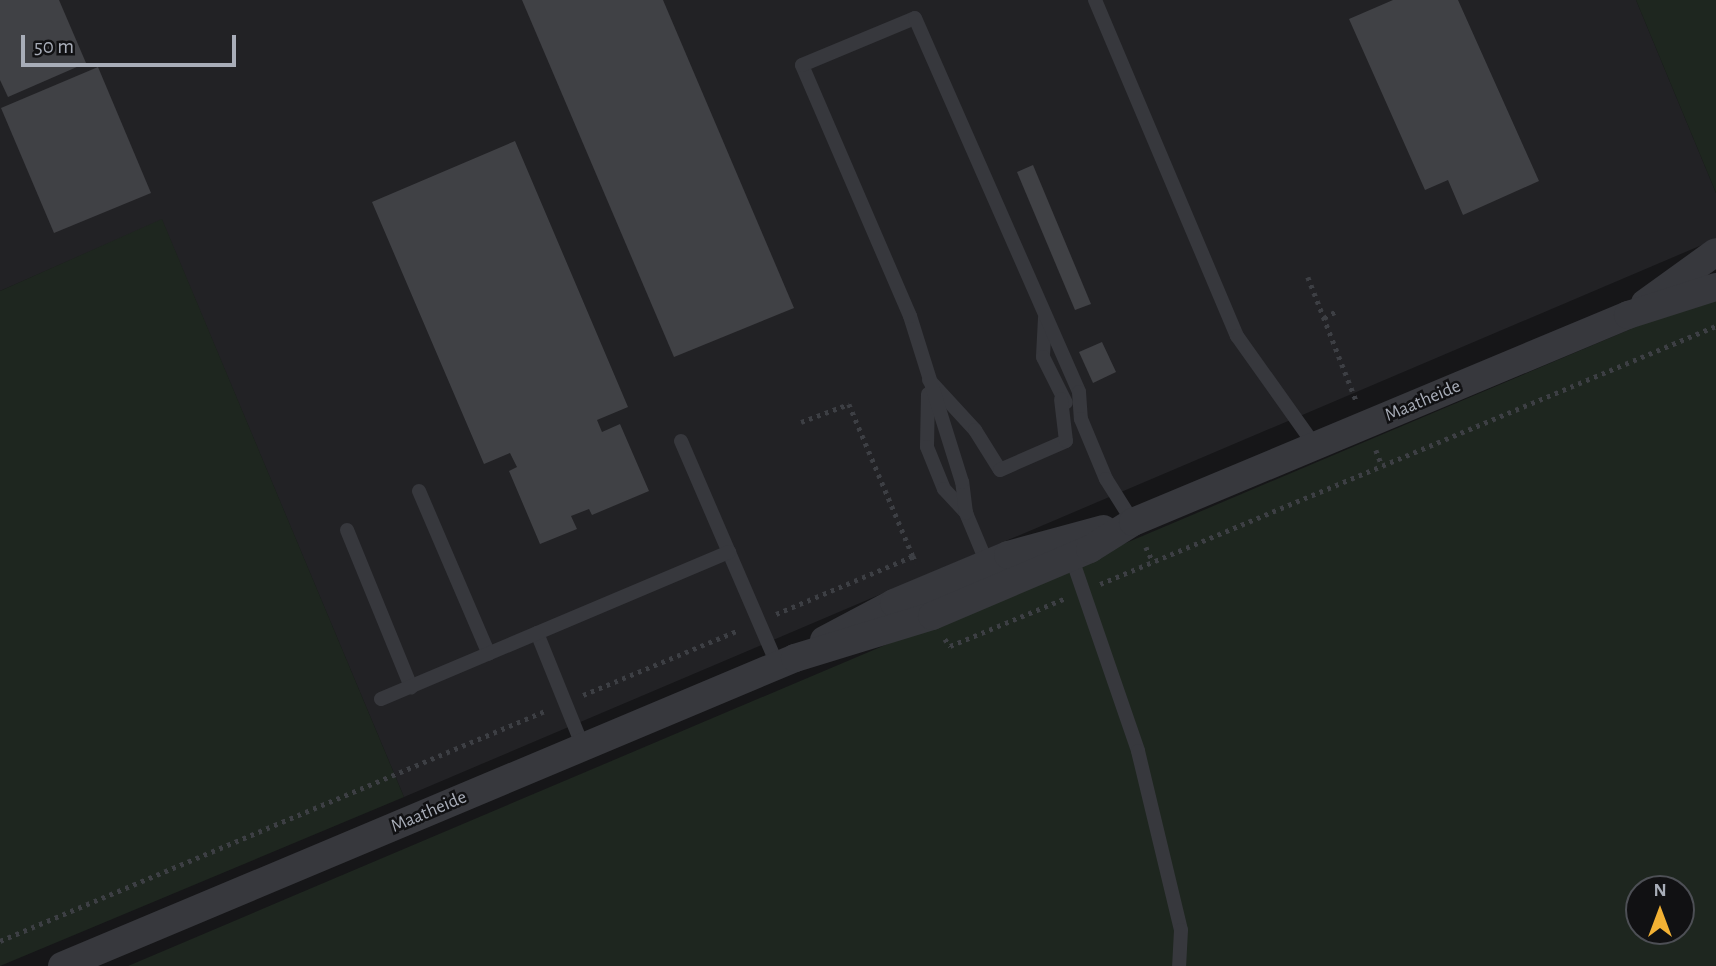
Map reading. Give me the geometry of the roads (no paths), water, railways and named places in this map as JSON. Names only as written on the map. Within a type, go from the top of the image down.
[{"type":"street","points":[[1628,315],[1716,252]]},
{"type":"street","name":"Maatheide","points":[[62,966],[787,662],[870,639],[992,576],[1133,523],[1628,315],[1716,287]]},
{"type":"lane","points":[[1095,0],[1237,336],[1316,447]]},
{"type":"lane","points":[[992,576],[967,513],[962,482],[910,316],[802,65],[915,18],[1079,392],[1081,416],[1106,479],[1133,523]]},
{"type":"lane","points":[[928,379],[975,430],[1000,470],[1066,441],[1061,399],[1043,357],[1045,315]]},
{"type":"lane","points":[[928,379],[926,447],[944,489],[967,513]]},
{"type":"lane","points":[[1061,399],[1081,416]]},
{"type":"lane","points":[[681,441],[729,552],[787,662]]},
{"type":"lane","points":[[419,491],[489,654]]},
{"type":"lane","points":[[347,530],[411,687]]},
{"type":"lane","points":[[1068,548],[1138,751],[1181,930],[1179,966]]},
{"type":"lane","points":[[381,699],[729,552]]},
{"type":"lane","points":[[537,633],[583,747]]}]
